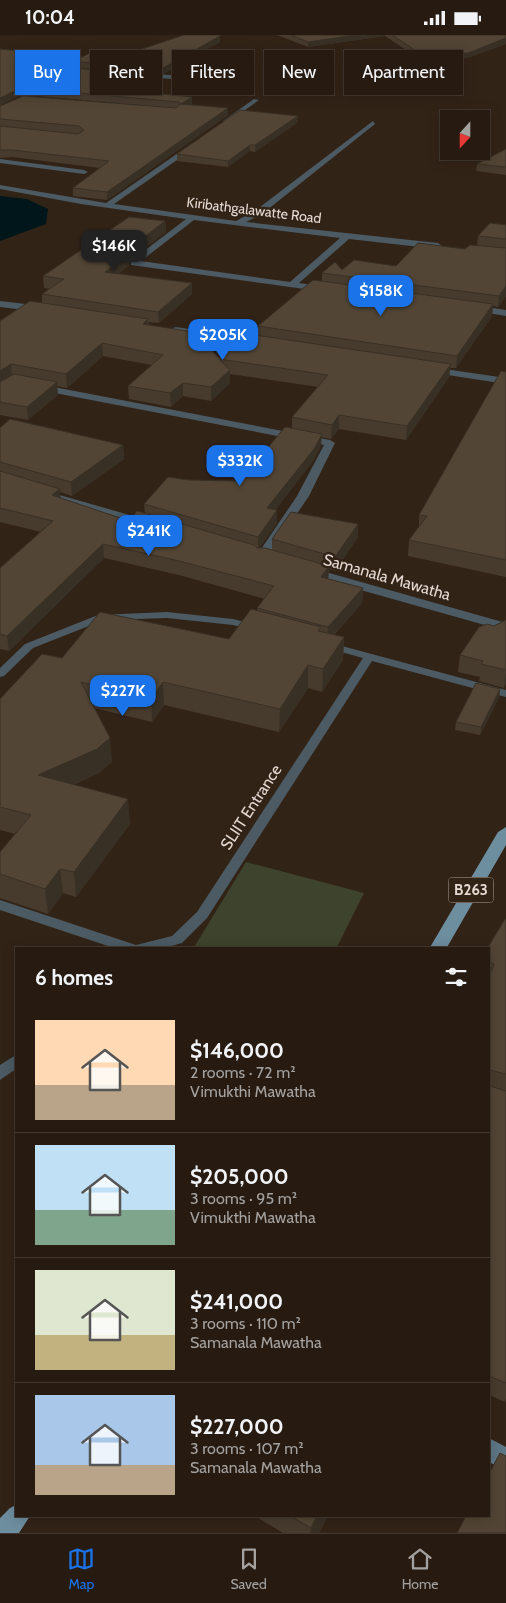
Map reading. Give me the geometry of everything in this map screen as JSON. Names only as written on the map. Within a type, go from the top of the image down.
[{"type":"main road","name":"B263","points":[[438,947],[506,832]]},
{"type":"main road","points":[[3,1533],[17,1517]]},
{"type":"street","points":[[162,76],[172,77]]},
{"type":"street","points":[[0,110],[31,95]]},
{"type":"street","points":[[25,99],[35,100]]},
{"type":"street","points":[[217,128],[256,100]]},
{"type":"street","points":[[238,223],[259,212],[373,123]]},
{"type":"street","points":[[108,205],[202,139]]},
{"type":"street","points":[[0,161],[84,172]]},
{"type":"street","name":"Kiribathgalawatte Road","points":[[0,187],[108,205],[238,223],[447,247]]},
{"type":"street","points":[[194,217],[134,263],[331,290]]},
{"type":"street","points":[[292,285],[348,235]]},
{"type":"street","points":[[0,304],[51,311]]},
{"type":"street","points":[[467,308],[506,313]]},
{"type":"street","points":[[169,329],[268,345]]},
{"type":"street","points":[[422,368],[506,381]]},
{"type":"street","points":[[23,384],[330,443],[303,496],[261,558]]},
{"type":"street","points":[[37,491],[158,527]]},
{"type":"street","name":"Samanala Mawatha","points":[[299,569],[506,627]]},
{"type":"street","points":[[490,1450],[506,1460]]},
{"type":"lane","points":[[0,674],[29,645],[102,617],[167,615],[233,621],[270,631]]},
{"type":"lane","points":[[315,642],[506,694]]},
{"type":"lane","name":"SLIIT Entrance","points":[[146,947],[176,940],[202,915],[370,656]]},
{"type":"lane","points":[[0,905],[127,947]]},
{"type":"lane","points":[[0,1074],[15,1062]]},
{"type":"green space","points":[[246,862],[364,893],[337,947],[194,947]]},
{"type":"shaded area","points":[[0,196],[27,199],[48,209],[46,224],[0,241]]},
{"type":"building","points":[[184,35],[220,35],[195,50],[172,50],[172,63],[163,68],[162,50],[139,50]]},
{"type":"building","points":[[291,35],[356,35],[308,42]]},
{"type":"building","points":[[392,35],[506,35],[506,38],[468,53],[463,53],[463,50],[415,50]]},
{"type":"building","points":[[0,49],[15,50],[15,91],[0,98]]},
{"type":"building","points":[[90,53],[90,63],[80,62],[80,57]]},
{"type":"building","points":[[80,69],[90,69],[90,94],[80,93]]},
{"type":"building","points":[[162,94],[192,97],[181,104],[179,102],[102,95]]},
{"type":"building","points":[[24,96],[176,108],[181,104],[228,108],[107,192],[73,188],[109,161],[0,150],[0,126],[78,134],[84,130],[79,126],[0,119],[0,106]]},
{"type":"building","points":[[240,110],[298,116],[255,145],[250,145],[228,161],[177,154]]},
{"type":"building","points":[[506,149],[506,167],[477,164],[485,160],[490,160],[490,157]]},
{"type":"building","points":[[129,217],[165,221],[129,249],[129,254],[105,272],[192,283],[158,312],[42,294],[64,279],[43,276]]},
{"type":"building","points":[[490,223],[506,225],[506,239],[478,236]]},
{"type":"building","points":[[418,243],[465,249],[470,245],[506,248],[506,286],[499,296],[322,273],[335,262],[342,270],[354,260],[396,266]]},
{"type":"building","points":[[313,280],[493,304],[457,356],[258,326]]},
{"type":"building","points":[[30,301],[148,319],[143,324],[194,332],[219,358],[248,334],[451,364],[407,426],[339,415],[332,425],[292,417],[328,375],[219,359],[230,370],[211,387],[183,383],[170,393],[128,386],[163,355],[102,343],[66,374],[11,364],[0,371],[0,321]]},
{"type":"building","points":[[501,371],[506,372],[506,560],[409,540],[427,516],[419,515]]},
{"type":"building","points":[[14,374],[57,382],[27,407],[0,402],[0,382]]},
{"type":"building","points":[[10,419],[123,445],[71,482],[0,462],[0,428]]},
{"type":"building","points":[[285,427],[322,434],[314,449],[267,508],[277,510],[258,537],[144,504],[168,477],[188,480],[238,481],[260,449],[266,450]]},
{"type":"building","points":[[0,471],[60,489],[52,495],[129,521],[137,511],[254,545],[257,548],[265,548],[329,566],[321,577],[363,588],[328,627],[257,608],[274,586],[179,561],[103,544],[7,636],[0,634],[0,568],[53,521],[0,508]]},
{"type":"building","points":[[291,512],[358,524],[335,557],[272,539]]},
{"type":"building","points":[[251,609],[321,627],[318,631],[344,637],[323,669],[308,665],[280,709],[163,682],[151,699],[81,682],[110,738],[97,749],[38,775],[128,799],[74,872],[60,869],[45,889],[0,874],[0,852],[31,815],[0,807],[0,699],[42,654],[62,658],[100,612],[229,639]]},
{"type":"building","points":[[506,620],[506,670],[481,664],[483,661],[460,655],[479,627],[487,624],[494,626]]},
{"type":"building","points":[[476,683],[500,689],[481,727],[456,722]]},
{"type":"building","points":[[505,919],[506,1074],[490,1070],[490,974],[494,964],[490,962],[490,947],[488,947]]},
{"type":"building","points":[[490,1086],[506,1091],[506,1383],[490,1376]]},
{"type":"building","points":[[500,1453],[506,1456],[506,1533],[457,1533],[465,1517],[490,1517],[490,1472]]},
{"type":"building","points":[[292,1517],[316,1517],[311,1528]]}]
